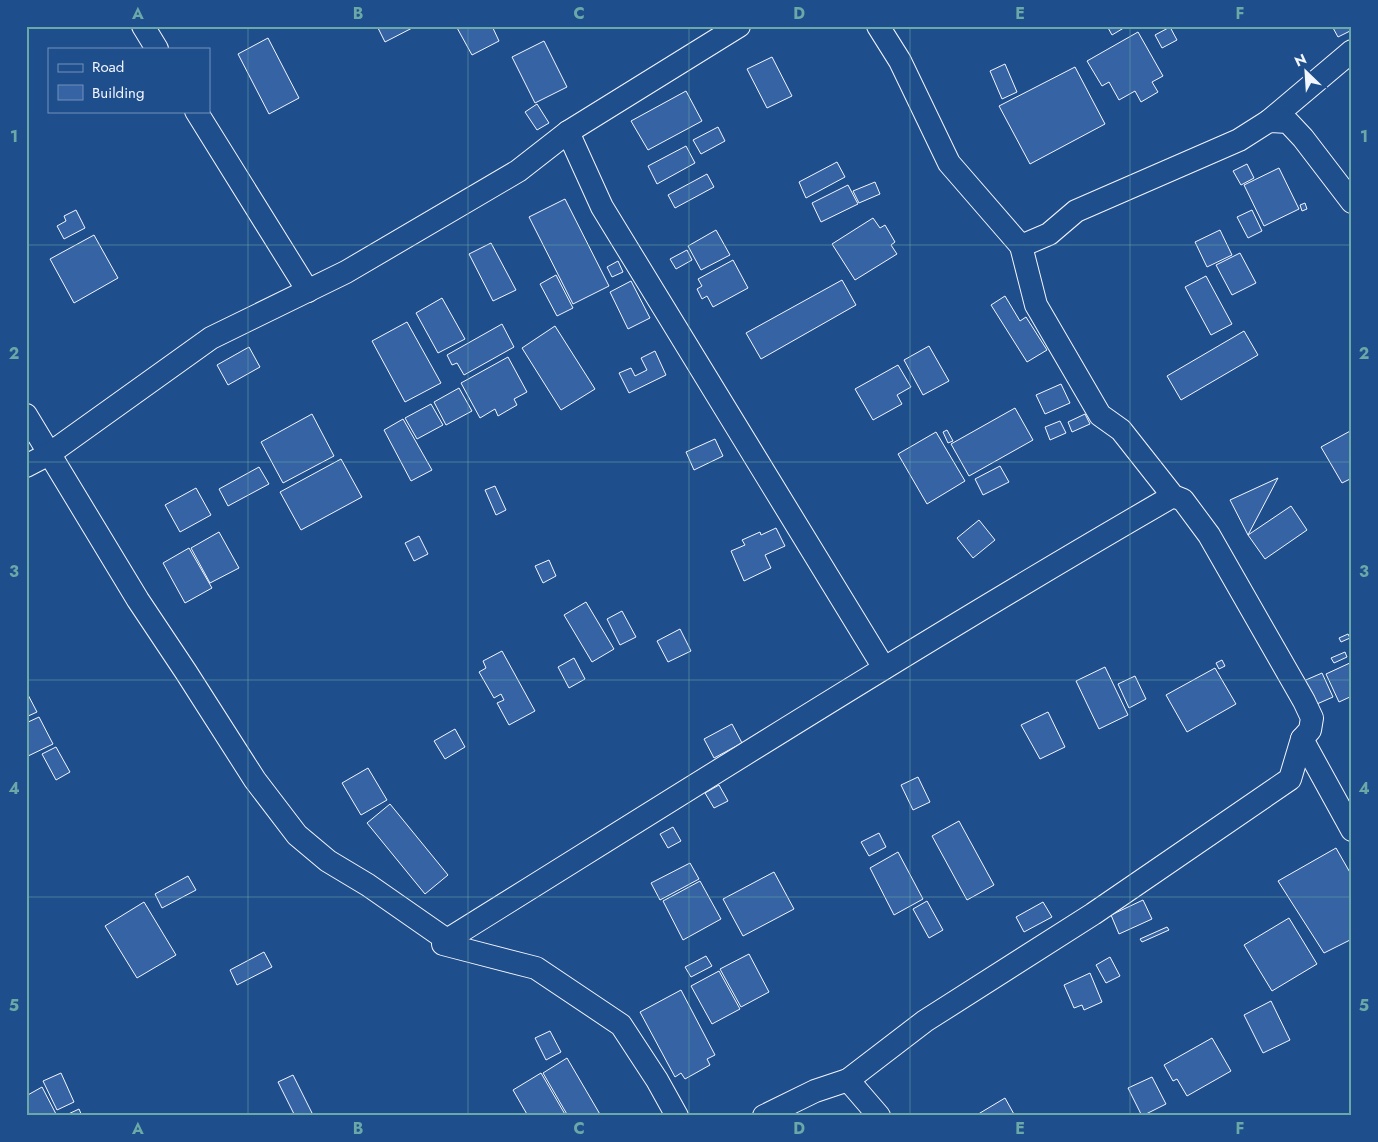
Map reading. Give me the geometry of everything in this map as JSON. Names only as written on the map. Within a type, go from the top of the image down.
[{"type":"street","points":[[143,26],[156,48]]},
{"type":"street","points":[[26,466],[49,454],[211,338],[346,272],[518,170],[568,132],[739,26]]},
{"type":"street","points":[[764,1116],[815,1091],[848,1080],[925,1021],[1092,914],[1290,779],[1302,739],[1310,730],[1312,718],[1210,535],[1183,500],[1173,496],[1121,430],[1100,415],[1036,305],[1021,246],[949,163],[900,61],[878,26]]},
{"type":"street","points":[[1021,246],[1049,234],[1076,211],[1239,140],[1268,121],[1352,51]]},
{"type":"street","points":[[197,112],[308,291]]},
{"type":"street","points":[[1268,121],[1288,122],[1304,138],[1352,202]]},
{"type":"street","points":[[568,132],[602,207],[884,668]]},
{"type":"street","points":[[26,415],[138,600],[255,780],[296,835],[328,861],[368,885],[447,940]]},
{"type":"street","points":[[677,1116],[621,1025],[536,968],[443,944],[884,668],[1034,576],[1173,496]]},
{"type":"street","points":[[1302,739],[1352,830]]},
{"type":"street","points":[[848,1080],[879,1116]]},
{"type":"building","points":[[377,26],[416,26],[385,42]]},
{"type":"building","points":[[456,26],[492,26],[499,41],[472,55]]},
{"type":"building","points":[[1107,26],[1127,26],[1112,35]]},
{"type":"building","points":[[1332,26],[1352,26],[1352,30],[1338,37]]},
{"type":"building","points":[[1170,27],[1177,40],[1162,48],[1155,35]]},
{"type":"building","points":[[1138,32],[1163,76],[1152,82],[1158,92],[1141,102],[1135,91],[1119,100],[1109,82],[1102,86],[1087,61]]},
{"type":"building","points":[[268,38],[299,98],[269,114],[238,54]]},
{"type":"building","points":[[544,41],[567,87],[535,103],[512,57]]},
{"type":"building","points":[[772,57],[792,96],[767,108],[747,69]]},
{"type":"building","points":[[1005,64],[1017,92],[1002,99],[990,71]]},
{"type":"building","points":[[1075,67],[1105,124],[1030,164],[999,106]]},
{"type":"building","points":[[686,91],[702,121],[648,150],[631,121]]},
{"type":"building","points":[[537,104],[549,123],[537,130],[525,112]]},
{"type":"building","points":[[718,127],[725,141],[701,154],[693,140]]},
{"type":"building","points":[[686,146],[695,163],[657,184],[648,166]]},
{"type":"building","points":[[837,162],[845,177],[806,198],[799,182]]},
{"type":"building","points":[[1247,164],[1254,178],[1241,185],[1233,171]]},
{"type":"building","points":[[1279,168],[1299,209],[1264,226],[1244,185]]},
{"type":"building","points":[[707,174],[714,187],[675,208],[668,195]]},
{"type":"building","points":[[875,182],[880,194],[859,203],[853,191]]},
{"type":"building","points":[[848,185],[858,204],[821,222],[812,203]]},
{"type":"building","points":[[565,199],[609,286],[573,304],[529,217]]},
{"type":"building","points":[[1305,203],[1307,209],[1302,211],[1300,205]]},
{"type":"building","points":[[76,210],[85,228],[64,239],[57,226],[66,221],[64,216]]},
{"type":"building","points":[[1252,210],[1262,231],[1248,238],[1237,217]]},
{"type":"building","points":[[873,218],[880,228],[885,225],[895,242],[891,245],[897,254],[855,280],[832,244]]},
{"type":"building","points":[[716,230],[730,255],[701,270],[688,246]]},
{"type":"building","points":[[1220,230],[1232,255],[1207,267],[1195,242]]},
{"type":"building","points":[[94,235],[118,278],[74,303],[50,259]]},
{"type":"building","points":[[491,243],[516,290],[493,301],[469,254]]},
{"type":"building","points":[[687,250],[692,260],[676,269],[670,259]]},
{"type":"building","points":[[1240,253],[1256,283],[1232,295],[1216,265]]},
{"type":"building","points":[[733,260],[748,288],[713,307],[707,296],[702,299],[697,289],[702,286],[698,279]]},
{"type":"building","points":[[618,261],[623,272],[612,277],[607,267]]},
{"type":"building","points":[[556,275],[573,308],[557,316],[540,284]]},
{"type":"building","points":[[1206,276],[1232,324],[1211,335],[1185,287]]},
{"type":"building","points":[[842,280],[856,305],[761,359],[746,333]]},
{"type":"building","points":[[631,281],[650,318],[628,329],[610,292]]},
{"type":"building","points":[[1005,296],[1020,321],[1026,317],[1047,350],[1027,362],[991,305]]},
{"type":"building","points":[[442,298],[465,339],[438,353],[416,313]]},
{"type":"building","points":[[407,322],[441,383],[405,402],[372,341]]},
{"type":"building","points":[[502,324],[514,347],[464,375],[457,363],[452,365],[447,355]]},
{"type":"building","points":[[555,326],[595,389],[561,410],[522,348]]},
{"type":"building","points":[[1244,331],[1258,355],[1181,400],[1167,376]]},
{"type":"building","points":[[929,346],[949,381],[923,395],[904,360]]},
{"type":"building","points":[[249,347],[260,367],[228,385],[217,365]]},
{"type":"building","points":[[655,351],[666,375],[629,393],[619,373],[631,368],[635,376],[647,370],[641,358]]},
{"type":"building","points":[[508,357],[527,392],[514,399],[517,405],[498,416],[495,409],[480,418],[461,383]]},
{"type":"building","points":[[898,365],[911,387],[897,395],[902,404],[873,420],[855,389]]},
{"type":"building","points":[[1061,384],[1070,403],[1045,414],[1036,395]]},
{"type":"building","points":[[459,388],[472,411],[446,425],[434,402]]},
{"type":"building","points":[[431,404],[443,425],[417,439],[405,418]]},
{"type":"building","points":[[1015,408],[1033,440],[969,476],[951,444]]},
{"type":"building","points":[[312,414],[334,456],[283,483],[261,442]]},
{"type":"building","points":[[1085,414],[1090,424],[1072,432],[1068,422]]},
{"type":"building","points":[[403,419],[432,470],[411,481],[384,430]]},
{"type":"building","points":[[1060,421],[1066,433],[1050,440],[1045,427]]},
{"type":"building","points":[[947,430],[953,441],[948,443],[943,432]]},
{"type":"building","points":[[1352,430],[1352,478],[1342,483],[1321,447]]},
{"type":"building","points":[[936,432],[965,481],[927,504],[898,454]]},
{"type":"building","points":[[715,439],[723,456],[694,470],[686,452]]},
{"type":"building","points":[[341,459],[362,497],[301,530],[280,492]]},
{"type":"building","points":[[1000,466],[1009,482],[983,495],[975,479]]},
{"type":"building","points":[[259,467],[269,484],[228,506],[219,489]]},
{"type":"building","points":[[1278,478],[1248,535],[1230,500]]},
{"type":"building","points":[[495,486],[506,510],[496,515],[485,490]]},
{"type":"building","points":[[196,488],[211,515],[180,532],[165,505]]},
{"type":"building","points":[[1291,506],[1307,530],[1265,559],[1248,535]]},
{"type":"building","points":[[979,520],[995,540],[973,558],[957,538]]},
{"type":"building","points":[[776,528],[785,546],[765,555],[771,568],[744,581],[731,551],[745,545],[742,540],[760,532],[761,535]]},
{"type":"building","points":[[219,532],[239,568],[210,583],[191,548]]},
{"type":"building","points":[[419,536],[428,554],[414,561],[405,543]]},
{"type":"building","points":[[189,548],[212,588],[185,603],[163,563]]},
{"type":"building","points":[[549,560],[556,576],[543,583],[535,566]]},
{"type":"building","points":[[586,602],[614,649],[592,662],[564,615]]},
{"type":"building","points":[[622,611],[636,637],[620,645],[607,619]]},
{"type":"building","points":[[680,629],[691,651],[668,662],[657,641]]},
{"type":"building","points":[[1348,634],[1350,638],[1341,642],[1339,638]]},
{"type":"building","points":[[502,651],[535,711],[509,725],[497,703],[504,700],[501,694],[494,698],[479,672],[486,668],[483,661]]},
{"type":"building","points":[[1345,652],[1347,657],[1334,663],[1331,658]]},
{"type":"building","points":[[574,658],[585,679],[569,688],[558,667]]},
{"type":"building","points":[[1222,660],[1225,666],[1219,669],[1216,663]]},
{"type":"building","points":[[1352,662],[1352,696],[1339,702],[1326,674]]},
{"type":"building","points":[[1105,667],[1128,715],[1099,729],[1076,681]]},
{"type":"building","points":[[1215,668],[1236,704],[1187,732],[1166,695]]},
{"type":"building","points":[[1322,673],[1333,697],[1310,707],[1299,683]]},
{"type":"building","points":[[1135,676],[1146,699],[1129,708],[1118,684]]},
{"type":"building","points":[[26,691],[37,712],[26,717]]},
{"type":"building","points":[[1048,712],[1065,747],[1040,759],[1021,725]]},
{"type":"building","points":[[39,717],[53,744],[26,757],[26,723]]},
{"type":"building","points":[[732,724],[742,743],[714,758],[704,739]]},
{"type":"building","points":[[455,729],[465,747],[445,759],[434,741]]},
{"type":"building","points":[[56,747],[70,772],[56,780],[42,754]]},
{"type":"building","points":[[368,768],[387,800],[361,815],[342,783]]},
{"type":"building","points":[[918,777],[930,802],[913,810],[901,785]]},
{"type":"building","points":[[719,785],[728,801],[714,808],[705,793]]},
{"type":"building","points":[[390,804],[448,875],[425,894],[367,823]]},
{"type":"building","points":[[959,821],[994,885],[967,900],[932,836]]},
{"type":"building","points":[[673,827],[681,841],[668,848],[660,834]]},
{"type":"building","points":[[879,833],[886,847],[869,856],[861,842]]},
{"type":"building","points":[[1336,848],[1352,876],[1352,939],[1324,953],[1278,881]]},
{"type":"building","points":[[898,852],[923,899],[894,915],[870,868]]},
{"type":"building","points":[[690,863],[699,879],[660,900],[651,883]]},
{"type":"building","points":[[774,872],[794,909],[743,936],[723,899]]},
{"type":"building","points":[[188,876],[196,890],[162,908],[155,894]]},
{"type":"building","points":[[700,881],[721,919],[683,940],[663,901]]},
{"type":"building","points":[[1143,900],[1152,919],[1119,934],[1111,915]]},
{"type":"building","points":[[927,901],[943,930],[929,938],[913,909]]},
{"type":"building","points":[[144,902],[176,955],[137,978],[105,926]]},
{"type":"building","points":[[1043,902],[1052,917],[1024,932],[1016,917]]},
{"type":"building","points":[[1289,918],[1317,964],[1272,991],[1244,945]]},
{"type":"building","points":[[1167,927],[1169,930],[1142,942],[1140,939]]},
{"type":"building","points":[[264,952],[272,967],[237,985],[230,970]]},
{"type":"building","points":[[749,954],[769,992],[741,1007],[720,969]]},
{"type":"building","points":[[706,956],[712,966],[691,977],[685,967]]},
{"type":"building","points":[[1110,957],[1120,976],[1106,983],[1096,965]]},
{"type":"building","points":[[719,971],[740,1009],[712,1024],[691,986]]},
{"type":"building","points":[[1090,973],[1102,1002],[1084,1010],[1082,1005],[1074,1008],[1064,985]]},
{"type":"building","points":[[681,990],[715,1055],[707,1059],[710,1065],[685,1079],[681,1073],[675,1077],[640,1012]]},
{"type":"building","points":[[1271,1001],[1290,1040],[1263,1053],[1244,1015]]},
{"type":"building","points":[[550,1031],[561,1052],[546,1060],[535,1038]]},
{"type":"building","points":[[1212,1038],[1231,1071],[1187,1096],[1177,1079],[1173,1081],[1164,1065]]},
{"type":"building","points":[[567,1058],[601,1116],[568,1116],[543,1073]]},
{"type":"building","points":[[61,1073],[74,1102],[57,1110],[43,1081]]},
{"type":"building","points":[[541,1073],[566,1116],[528,1116],[513,1090]]},
{"type":"building","points":[[293,1075],[312,1113],[307,1116],[295,1116],[278,1082]]},
{"type":"building","points":[[1152,1077],[1166,1104],[1142,1116],[1128,1088]]},
{"type":"building","points":[[42,1087],[56,1114],[53,1116],[26,1116],[26,1096]]},
{"type":"building","points":[[1005,1098],[1015,1116],[975,1116]]},
{"type":"building","points":[[79,1109],[82,1116],[64,1116]]}]
